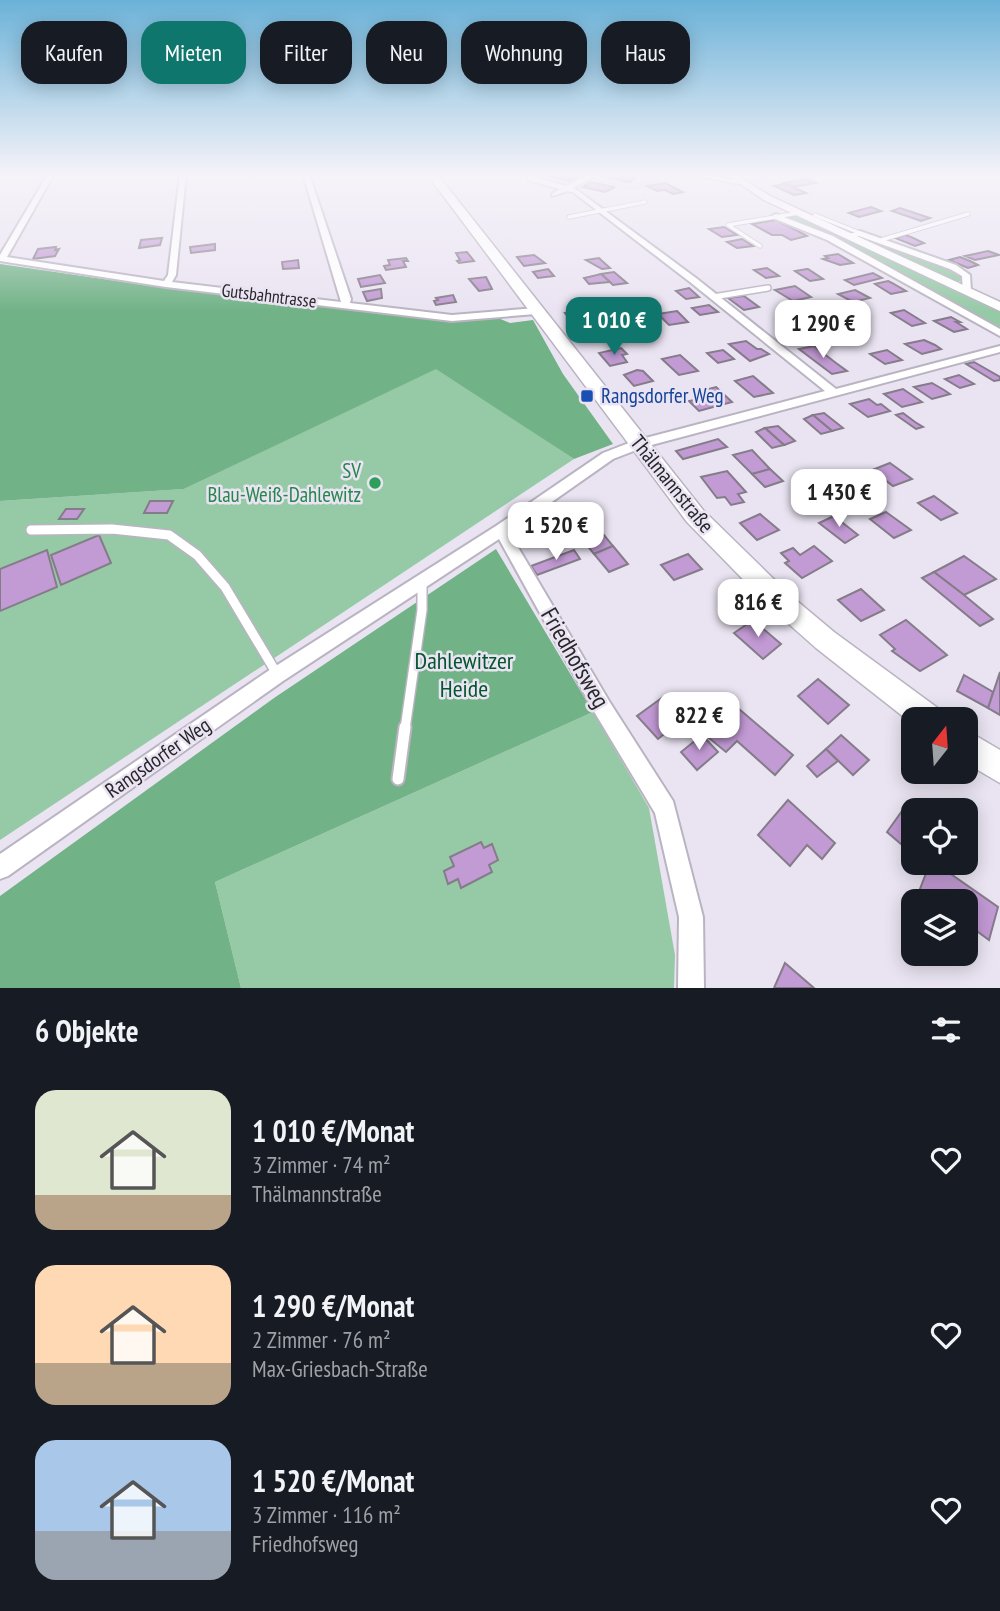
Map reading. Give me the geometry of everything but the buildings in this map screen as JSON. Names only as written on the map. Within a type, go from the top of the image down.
[{"type":"main road","name":"Thälmannstraße","points":[[467,220],[695,516],[782,603],[825,640],[913,707]]},
{"type":"main road","points":[[978,753],[1000,768]]},
{"type":"street","name":"Gutsbahntrasse","points":[[24,220],[2,259],[166,284],[466,319],[536,311]]},
{"type":"street","points":[[166,284],[173,275],[178,220]]},
{"type":"street","points":[[321,220],[346,299],[345,305]]},
{"type":"street","points":[[614,220],[834,393]]},
{"type":"street","points":[[786,220],[830,238],[1000,333]]},
{"type":"street","points":[[813,220],[1000,307]]},
{"type":"street","points":[[847,236],[860,233],[966,275],[966,291]]},
{"type":"street","name":"Rangsdorfer Weg","points":[[0,868],[277,675],[501,530],[608,456],[639,444],[1000,349]]},
{"type":"street","name":"Friedhofsweg","points":[[501,530],[602,707],[665,808],[691,917],[691,988]]},
{"type":"lane","points":[[754,220],[728,225],[760,246]]},
{"type":"lane","points":[[828,220],[860,233]]},
{"type":"lane","points":[[881,240],[948,220]]},
{"type":"lane","points":[[713,297],[768,288]]},
{"type":"lane","points":[[31,530],[112,529],[169,535],[197,555],[225,587],[277,675]]},
{"type":"lane","points":[[398,779],[422,610],[422,581]]},
{"type":"green space","points":[[792,220],[807,220],[1000,311],[1000,330],[823,232]]},
{"type":"green space","points":[[866,240],[903,248],[932,259],[963,279],[958,282]]},
{"type":"green space","points":[[0,264],[165,288],[390,315],[462,321],[498,318],[510,323],[533,320],[563,374],[613,444],[574,459],[436,369],[184,489],[0,501]]},
{"type":"green space","points":[[436,368],[574,459],[0,840],[0,501],[184,489]]},
{"type":"green space","name":"Dahlewitzer Heide","points":[[496,549],[593,712],[215,882],[241,988],[0,988],[0,896],[274,698]]},
{"type":"green space","points":[[593,712],[649,808],[675,955],[674,988],[241,988],[215,882]]},
{"type":"place","name":"Rangsdorfer Weg","points":[[587,396]]},
{"type":"place","name":"SV Blau-Weiß-Dahlewitz","points":[[375,483]]}]
